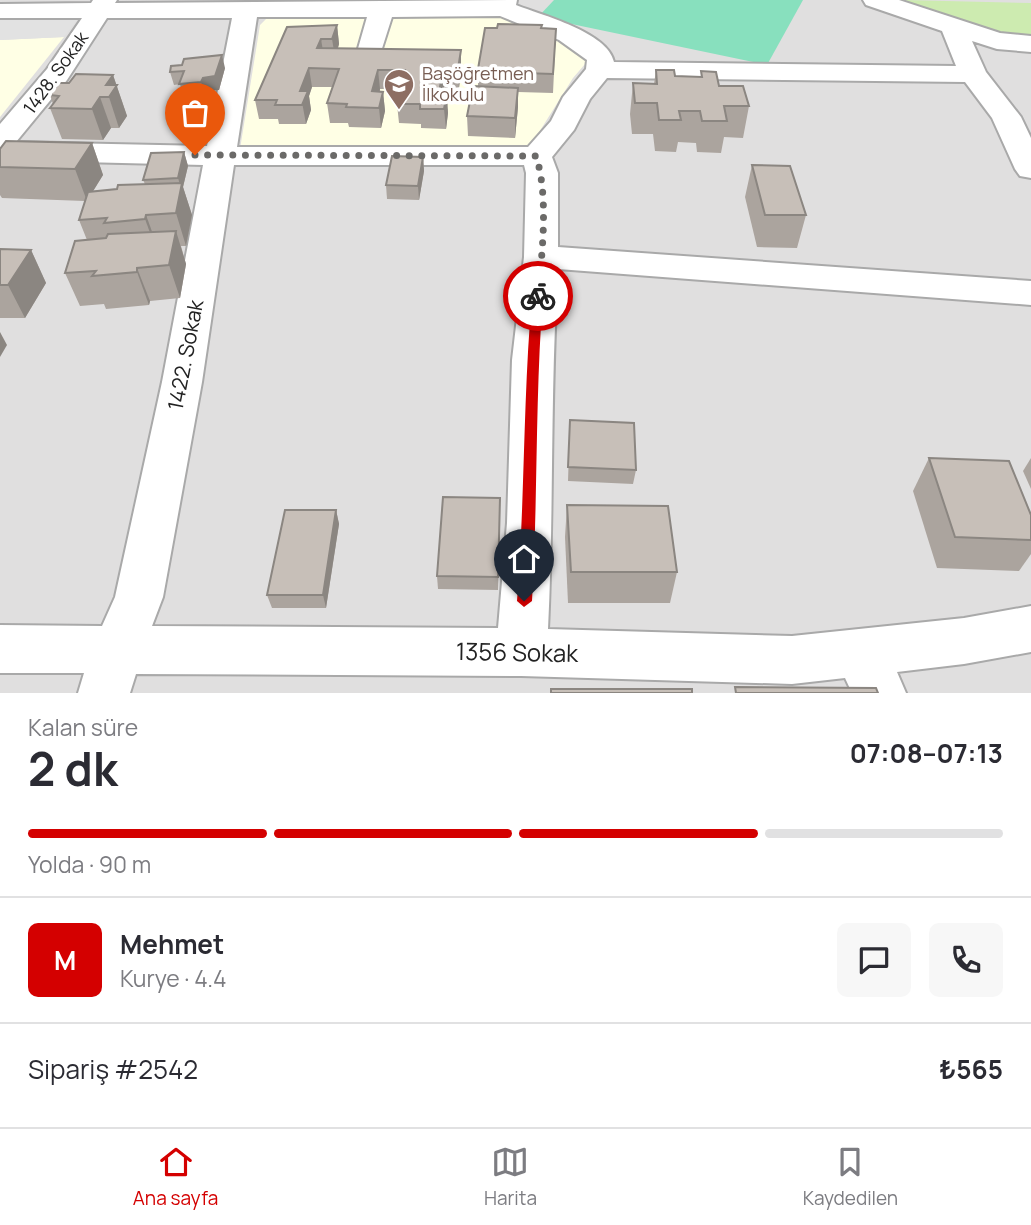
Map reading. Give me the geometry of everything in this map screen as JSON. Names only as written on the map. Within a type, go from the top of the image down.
[{"type":"street","points":[[875,0],[997,41],[1031,44]]},
{"type":"street","points":[[0,11],[102,5],[246,12],[504,5],[593,49],[601,59],[599,70],[577,97],[564,124],[536,156],[222,156],[0,150]]},
{"type":"street","name":"1428. Sokak","points":[[0,142],[41,99],[74,53],[102,5]]},
{"type":"street","points":[[370,52],[381,10]]},
{"type":"street","name":"1422. Sokak","points":[[111,671],[139,597],[182,382],[246,12]]},
{"type":"street","points":[[953,27],[973,74],[1006,117],[1029,159]]},
{"type":"street","points":[[599,70],[973,74]]},
{"type":"street","points":[[521,652],[530,523],[532,360],[541,257],[542,173],[536,156]]},
{"type":"street","points":[[541,257],[1031,293]]},
{"type":"street","name":"1356 Sokak","points":[[0,649],[111,671],[521,652],[792,660],[869,673],[964,641],[1031,629]]},
{"type":"shaded area","points":[[0,0],[1031,0],[1031,693],[0,693]]},
{"type":"shaded area","name":"Başöğretmen İlkokulu","points":[[501,13],[558,34],[591,57],[573,78],[531,145],[240,149],[260,25],[269,16]]},
{"type":"shaded area","points":[[0,16],[78,19],[64,37],[0,40]]},
{"type":"shaded area","points":[[64,37],[0,117],[0,40]]},
{"type":"green space","points":[[554,0],[803,0],[767,65],[538,17]]},
{"type":"green space","points":[[904,0],[1031,3],[1031,37],[1007,36]]},
{"type":"building","points":[[498,24],[542,25],[541,28],[556,29],[553,74],[488,72],[489,69],[478,69],[485,28],[497,28]]},
{"type":"building","points":[[337,25],[332,39],[321,39],[317,48],[461,50],[458,69],[443,69],[439,93],[447,93],[444,109],[420,109],[420,104],[397,104],[405,70],[378,70],[372,91],[383,92],[379,108],[346,107],[347,104],[327,103],[339,69],[309,68],[300,91],[308,91],[302,105],[275,105],[277,100],[255,100],[287,27]]},
{"type":"building","points":[[222,55],[215,76],[203,78],[201,82],[179,84],[184,71],[170,72],[171,66],[182,65],[184,59]]},
{"type":"building","points":[[656,70],[674,70],[675,76],[702,77],[701,71],[716,72],[719,86],[743,86],[749,106],[724,106],[727,121],[702,121],[700,111],[679,111],[681,120],[659,120],[657,103],[635,103],[633,83],[657,84]]},
{"type":"building","points":[[76,74],[113,75],[106,85],[117,85],[109,97],[100,97],[92,109],[50,108],[59,96],[50,95],[59,83],[69,83]]},
{"type":"building","points":[[473,86],[518,88],[515,118],[467,116]]},
{"type":"building","points":[[6,141],[92,143],[75,169],[0,167],[0,149]]},
{"type":"building","points":[[184,152],[178,178],[143,180],[151,153]]},
{"type":"building","points":[[392,156],[423,157],[418,186],[386,185]]},
{"type":"building","points":[[752,165],[790,166],[806,215],[765,215]]},
{"type":"building","points":[[182,183],[176,213],[146,215],[145,219],[104,223],[107,218],[79,220],[88,192],[117,189],[118,185]]},
{"type":"building","points":[[176,231],[169,265],[137,268],[137,272],[92,276],[96,271],[65,273],[75,241],[106,238],[108,234]]},
{"type":"building","points":[[0,249],[31,250],[8,285],[0,285]]},
{"type":"building","points":[[570,420],[634,423],[636,470],[568,467]]},
{"type":"building","points":[[929,458],[1009,461],[1031,515],[1031,540],[955,537]]},
{"type":"building","points":[[443,497],[500,498],[498,577],[437,576]]},
{"type":"building","points":[[567,505],[668,506],[677,572],[571,572]]},
{"type":"building","points":[[285,510],[336,510],[323,595],[267,595]]},
{"type":"building","points":[[735,687],[876,688],[878,693],[736,693]]},
{"type":"building","points":[[551,689],[692,689],[692,693],[551,693]]},
{"type":"way so far","points":[[195,155],[536,156],[542,173],[538,296]]},
{"type":"place","name":"Başöğretmen İlkokulu","points":[[399,111]]},
{"type":"route","points":[[524,601],[530,523],[532,360],[538,296]]}]
